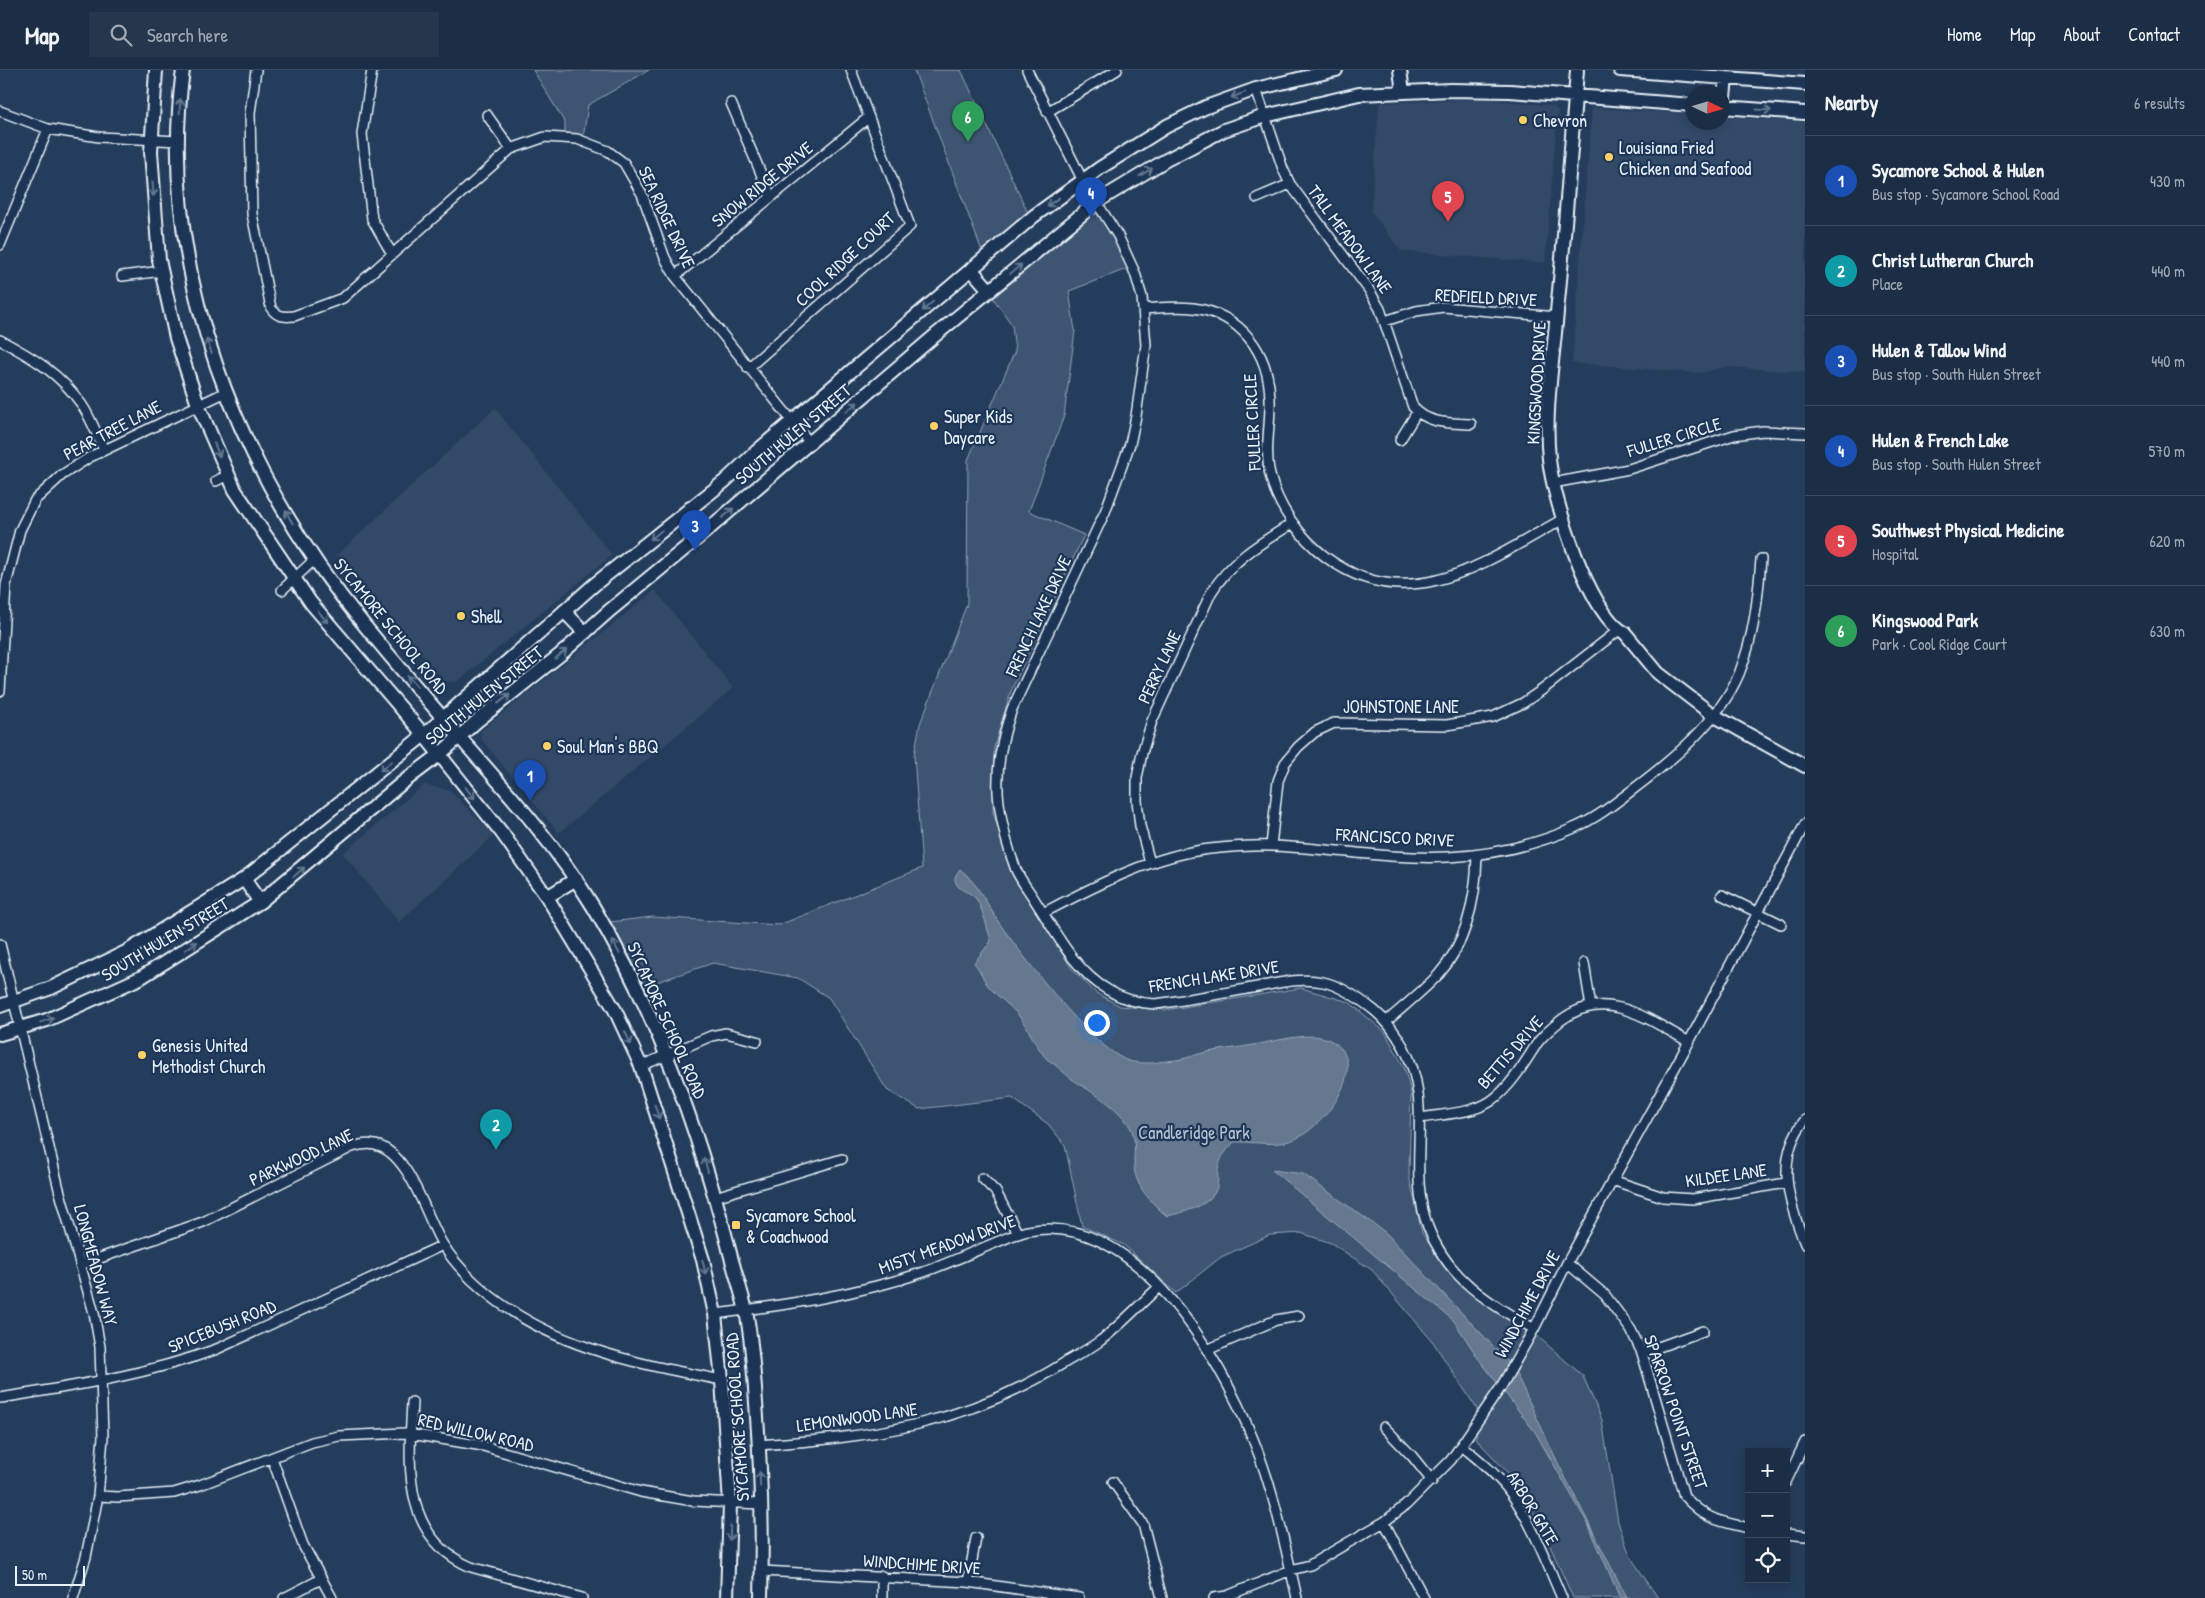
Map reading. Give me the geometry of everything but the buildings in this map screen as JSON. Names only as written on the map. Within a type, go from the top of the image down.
[{"type":"main road","name":"SYCAMORE SCHOOL ROAD","points":[[156,70],[151,140],[159,260],[176,338],[198,405],[235,490],[293,578],[323,617],[424,735],[502,833],[547,897],[615,1010],[641,1066],[680,1182],[703,1260],[715,1314],[722,1380],[730,1504],[727,1598]]},
{"type":"main road","name":"SYCAMORE SCHOOL ROAD","points":[[183,70],[178,142],[180,201],[191,274],[207,340],[226,392],[261,471],[315,559],[358,618],[530,817],[576,879],[607,930],[637,986],[666,1054],[698,1138],[746,1310],[759,1445],[761,1598]]},
{"type":"main road","name":"SOUTH HULEN STREET","points":[[0,1006],[51,988],[126,952],[244,880],[424,735],[564,611],[690,508],[1034,216],[1083,181],[1167,126],[1206,108],[1256,89],[1336,70]]},
{"type":"main road","points":[[1400,70],[1403,92]]},
{"type":"main road","name":"KINGSWOOD DRIVE","points":[[1577,70],[1548,422],[1549,460],[1563,519],[1580,568],[1594,597],[1618,630],[1625,633],[1668,682],[1713,715],[1805,766]]},
{"type":"main road","points":[[1620,70],[1805,84]]},
{"type":"main road","points":[[1725,85],[1726,78]]},
{"type":"main road","name":"SOUTH HULEN STREET","points":[[0,1034],[47,1020],[140,978],[260,902],[706,532],[810,442],[1098,201],[1174,155],[1224,130],[1265,116],[1359,94],[1450,90],[1510,91],[1685,104]]},
{"type":"main road","points":[[1730,108],[1805,113]]},
{"type":"main road","points":[[971,269],[990,291]]},
{"type":"main road","points":[[690,508],[706,532]]},
{"type":"main road","points":[[564,611],[585,633]]},
{"type":"main road","points":[[547,897],[576,879]]},
{"type":"main road","points":[[244,880],[260,902]]},
{"type":"street","name":"SEA RIDGE DRIVE","points":[[256,70],[250,113],[252,214],[271,308],[279,316],[294,316],[343,298],[511,149],[545,137],[578,139],[608,151],[624,163],[642,194],[665,258],[675,276],[810,442]]},
{"type":"street","points":[[372,70],[362,134],[369,201],[372,220],[392,254]]},
{"type":"street","name":"COOL RIDGE COURT","points":[[748,368],[910,226],[851,70]]},
{"type":"street","name":"FRENCH LAKE DRIVE","points":[[1027,70],[1083,181],[1098,201],[1118,236],[1135,273],[1144,309],[1146,345],[1130,444],[1105,512],[1012,710],[1002,736],[998,780],[999,802],[1005,833],[1017,871],[1060,941],[1086,974],[1106,990],[1140,1003],[1155,1004],[1294,980],[1314,981],[1323,982],[1347,992],[1387,1021],[1410,1059],[1418,1086],[1420,1118],[1418,1186],[1421,1207],[1428,1228],[1439,1251],[1451,1268],[1468,1286],[1486,1301],[1534,1329]]},
{"type":"street","points":[[1047,112],[1117,70]]},
{"type":"street","name":"TALL MEADOW LANE","points":[[1256,89],[1290,184],[1368,290],[1385,321],[1409,400],[1417,412]]},
{"type":"street","points":[[731,103],[771,197]]},
{"type":"street","points":[[0,111],[48,129],[99,137],[178,142]]},
{"type":"street","points":[[487,115],[511,149]]},
{"type":"street","name":"SNOW RIDGE DRIVE","points":[[675,276],[869,117]]},
{"type":"street","points":[[0,245],[48,129]]},
{"type":"street","points":[[1257,198],[1290,184]]},
{"type":"street","points":[[122,276],[162,271]]},
{"type":"street","name":"FULLER CIRCLE","points":[[1144,309],[1178,307],[1213,312],[1229,319],[1241,328],[1255,343],[1264,360],[1269,378],[1268,457],[1270,474],[1284,509],[1293,523],[1318,551],[1356,576],[1379,583],[1396,585],[1418,584],[1446,578],[1483,563],[1563,519]]},
{"type":"street","name":"REDFIELD DRIVE","points":[[1385,321],[1416,311],[1443,307],[1557,317]]},
{"type":"street","points":[[0,340],[34,359],[70,389],[83,406],[104,450]]},
{"type":"street","name":"PEAR TREE LANE","points":[[0,691],[6,585],[20,530],[35,500],[48,486],[90,457],[226,392]]},
{"type":"street","points":[[1400,440],[1417,412],[1431,420],[1471,424]]},
{"type":"street","name":"FULLER CIRCLE","points":[[1553,483],[1629,468],[1734,435],[1777,430],[1805,433]]},
{"type":"street","points":[[216,481],[228,475]]},
{"type":"street","name":"PERRY LANE","points":[[1150,863],[1140,826],[1137,778],[1152,721],[1211,593],[1221,577],[1231,565],[1250,550],[1293,523]]},
{"type":"street","points":[[282,590],[315,559]]},
{"type":"street","name":"FRANCISCO DRIVE","points":[[1043,912],[1150,863],[1209,849],[1271,846],[1410,858],[1476,856],[1547,838],[1576,828],[1601,813],[1668,762],[1725,700],[1738,675],[1750,641],[1758,599],[1761,559]]},
{"type":"street","name":"JOHNSTONE LANE","points":[[1271,846],[1278,781],[1298,747],[1315,732],[1334,722],[1447,725],[1493,717],[1523,703],[1542,690],[1618,630]]},
{"type":"street","name":"WINDCHIME DRIVE","points":[[1214,1598],[1227,1596],[1310,1564],[1384,1522],[1406,1505],[1432,1480],[1462,1446],[1501,1387],[1534,1329],[1566,1262],[1689,1042],[1805,824]]},
{"type":"street","points":[[1387,1021],[1438,975],[1454,955],[1468,923],[1476,882],[1476,856]]},
{"type":"street","points":[[1722,895],[1781,924]]},
{"type":"street","name":"LONGMEADOW WAY","points":[[0,944],[80,1265],[94,1313],[100,1347],[103,1381],[103,1437],[98,1496],[86,1557],[73,1598]]},
{"type":"street","points":[[1584,963],[1591,1006]]},
{"type":"street","name":"BETTIS DRIVE","points":[[1420,1118],[1477,1108],[1491,1101],[1514,1078],[1544,1033],[1572,1012],[1591,1006],[1613,1006],[1635,1012],[1689,1042]]},
{"type":"street","points":[[641,1066],[711,1036],[726,1033],[757,1042]]},
{"type":"street","points":[[1805,1120],[1798,1129],[1792,1144],[1786,1183],[1788,1198],[1805,1244]]},
{"type":"street","name":"PARKWOOD LANE","points":[[80,1265],[203,1222],[352,1147],[366,1144],[376,1145],[392,1153],[404,1166],[443,1245],[473,1280],[501,1305],[523,1319],[576,1344],[614,1357],[656,1368],[722,1380]]},
{"type":"street","points":[[715,1197],[842,1160]]},
{"type":"street","points":[[982,1178],[996,1192],[1018,1234]]},
{"type":"street","name":"KILDEE LANE","points":[[1612,1180],[1663,1197],[1692,1199],[1786,1183]]},
{"type":"street","name":"MISTY MEADOW DRIVE","points":[[715,1314],[869,1289],[926,1271],[1029,1231],[1075,1232],[1114,1248],[1134,1263],[1180,1311],[1229,1387],[1253,1438],[1277,1512],[1298,1598]]},
{"type":"street","name":"SPICEBUSH ROAD","points":[[0,1398],[103,1381],[180,1363],[216,1349],[443,1245]]},
{"type":"street","name":"SPARROW POINT STREET","points":[[1566,1262],[1605,1295],[1631,1330],[1642,1353],[1684,1496],[1698,1511],[1715,1521],[1745,1527]]},
{"type":"street","name":"LEMONWOOD LANE","points":[[759,1445],[831,1440],[900,1430],[992,1402],[1025,1386],[1100,1341],[1158,1287]]},
{"type":"street","points":[[1206,1350],[1276,1320],[1299,1316]]},
{"type":"street","points":[[1642,1353],[1703,1331]]},
{"type":"street","points":[[412,1402],[410,1476],[423,1525],[442,1550],[458,1562],[471,1567],[582,1598]]},
{"type":"street","points":[[1384,1427],[1432,1480]]},
{"type":"street","name":"RED WILLOW ROAD","points":[[98,1496],[118,1497],[174,1493],[312,1442],[339,1436],[411,1433],[483,1446],[641,1492],[693,1501],[761,1504]]},
{"type":"street","points":[[1790,1474],[1805,1442]]},
{"type":"street","name":"ARBOR GATE","points":[[1462,1446],[1497,1477],[1508,1491],[1537,1541],[1562,1598]]},
{"type":"street","points":[[272,1458],[304,1545],[332,1598]]},
{"type":"street","points":[[1113,1482],[1142,1524],[1162,1598]]},
{"type":"street","points":[[1384,1522],[1424,1598]]},
{"type":"street","points":[[1790,1534],[1805,1536]]},
{"type":"street","points":[[968,1582],[976,1538]]},
{"type":"street","name":"WINDCHIME DRIVE","points":[[762,1571],[968,1582],[1030,1595],[1079,1598]]},
{"type":"street","points":[[882,1576],[882,1598]]},
{"type":"street","points":[[284,1598],[321,1579]]},
{"type":"shaded area","points":[[1484,99],[1554,106],[1558,111],[1545,263],[1401,251],[1371,211],[1379,103]]},
{"type":"shaded area","points":[[1592,108],[1685,114],[1685,130],[1730,130],[1730,117],[1805,122],[1805,372],[1725,367],[1699,373],[1572,363]]},
{"type":"shaded area","points":[[495,408],[612,555],[457,682],[445,681],[337,555]]},
{"type":"shaded area","points":[[655,590],[733,688],[559,833],[481,739],[481,731]]},
{"type":"shaded area","points":[[424,785],[449,790],[494,835],[399,922],[343,853]]},
{"type":"shaded area","points":[[960,869],[973,882],[1002,927],[1043,981],[1080,1022],[1114,1053],[1129,1061],[1152,1063],[1289,1038],[1318,1036],[1340,1047],[1346,1060],[1347,1074],[1342,1090],[1333,1105],[1322,1119],[1309,1130],[1290,1141],[1282,1143],[1234,1142],[1220,1162],[1218,1182],[1215,1192],[1211,1197],[1194,1208],[1167,1216],[1149,1199],[1136,1178],[1134,1170],[1134,1139],[1127,1122],[1105,1101],[1072,1079],[1047,1059],[1018,1015],[990,988],[974,963],[991,941],[977,900],[960,888],[955,881],[955,877]]},
{"type":"shaded area","points":[[1272,1170],[1303,1174],[1385,1232],[1513,1367],[1558,1463],[1627,1598],[1620,1598],[1588,1524],[1535,1432],[1478,1358],[1454,1321]]},
{"type":"green space","points":[[533,70],[649,70],[588,105],[583,138],[565,134],[565,123]]},
{"type":"green space","points":[[914,70],[961,70],[1028,213],[982,251]]},
{"type":"green space","name":"Candleridge Park","points":[[1092,214],[1101,215],[1129,268],[1069,291],[1075,331],[1064,416],[1029,511],[1084,535],[1011,691],[994,747],[993,812],[1014,878],[1072,969],[1096,993],[1120,1006],[1165,1010],[1301,988],[1349,1002],[1385,1032],[1404,1067],[1411,1092],[1409,1176],[1422,1233],[1451,1276],[1519,1320],[1583,1376],[1602,1420],[1618,1522],[1630,1556],[1658,1598],[1573,1598],[1539,1521],[1509,1474],[1476,1439],[1477,1409],[1433,1342],[1372,1270],[1331,1243],[1301,1233],[1270,1235],[1221,1257],[1176,1293],[1124,1245],[1082,1226],[1065,1145],[1048,1124],[1012,1098],[919,1109],[887,1090],[829,998],[798,978],[713,963],[645,986],[610,922],[652,917],[779,925],[922,868],[914,755],[920,724],[967,604],[968,460],[1015,351],[1012,325],[993,298]]},
{"type":"place","name":"Chevron","points":[[1523,120]]},
{"type":"place","name":"Kingswood Park","points":[[968,142]]},
{"type":"place","name":"Louisiana Fried Chicken and Seafood","points":[[1609,157]]},
{"type":"place","name":"Hulen & French Lake","points":[[1091,218]]},
{"type":"place","name":"Southwest Physical Medicine","points":[[1448,222]]},
{"type":"place","name":"Super Kids Daycare","points":[[934,426]]},
{"type":"place","name":"Hulen & Tallow Wind","points":[[695,551]]},
{"type":"place","name":"Shell","points":[[461,616]]},
{"type":"place","name":"Soul Man's BBQ","points":[[547,746]]},
{"type":"place","name":"Sycamore School & Hulen","points":[[530,801]]},
{"type":"place","name":"Genesis United Methodist Church","points":[[142,1055]]},
{"type":"place","name":"Christ Lutheran Church","points":[[496,1150]]},
{"type":"place","name":"Sycamore School & Coachwood","points":[[736,1225]]}]
